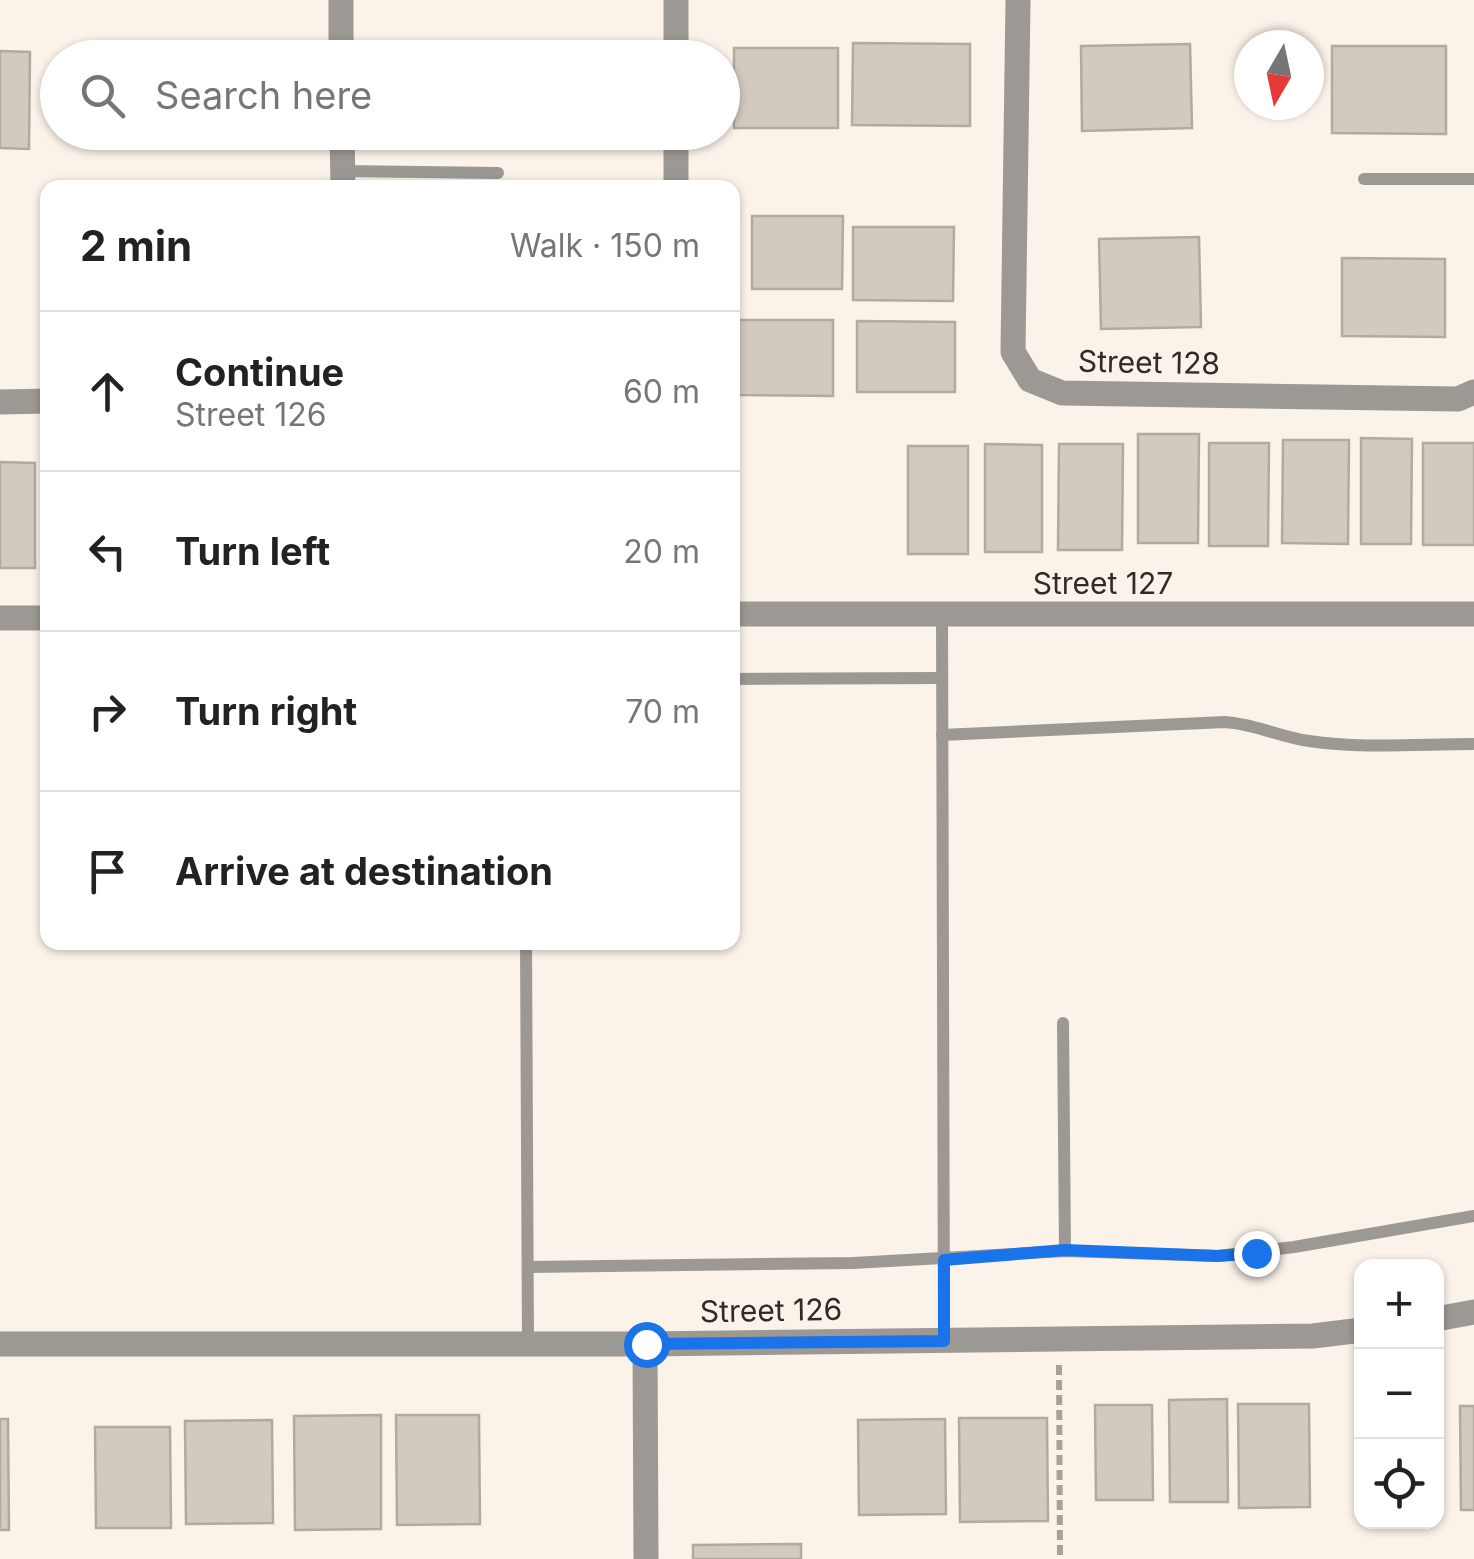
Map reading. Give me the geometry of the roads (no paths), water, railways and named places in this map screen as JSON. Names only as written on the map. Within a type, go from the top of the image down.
[{"type":"street","points":[[341,0],[342,40]]},
{"type":"street","points":[[676,0],[676,40]]},
{"type":"street","name":"Street 128","points":[[1018,0],[1013,352],[1030,380],[1062,394],[1458,399],[1474,392]]},
{"type":"street","points":[[342,150],[343,179]]},
{"type":"street","points":[[676,150],[676,180]]},
{"type":"street","points":[[0,402],[40,401]]},
{"type":"street","name":"Street 127","points":[[740,614],[1474,614]]},
{"type":"street","points":[[0,618],[40,618]]},
{"type":"street","points":[[1444,1318],[1474,1312]]},
{"type":"street","name":"Street 126","points":[[0,1344],[646,1344],[1312,1336],[1354,1331]]},
{"type":"street","points":[[646,1344],[646,1559]]},
{"type":"lane","points":[[343,179],[498,173]]},
{"type":"lane","points":[[1364,179],[1474,179]]},
{"type":"lane","points":[[942,616],[944,1341]]},
{"type":"lane","points":[[740,679],[942,678]]},
{"type":"lane","points":[[942,734],[1225,722],[1326,743],[1474,744]]},
{"type":"lane","points":[[526,950],[528,1344]]},
{"type":"lane","points":[[1063,1023],[1065,1250]]},
{"type":"lane","points":[[528,1267],[944,1260],[1065,1250],[1237,1255],[1474,1216]]}]
